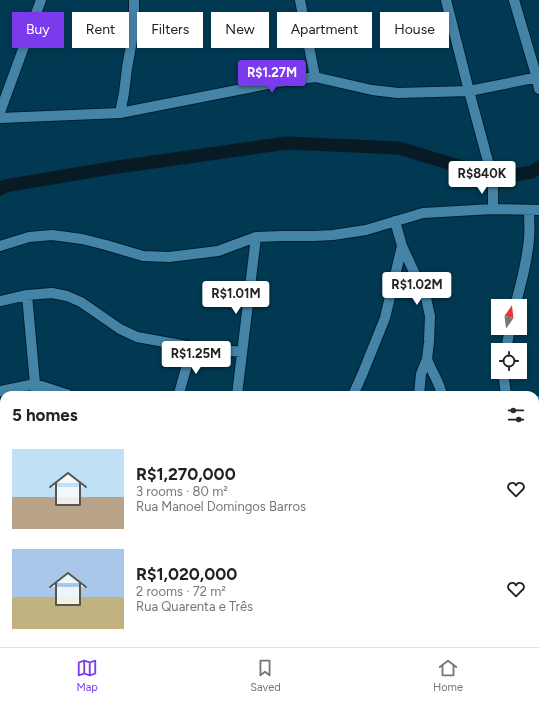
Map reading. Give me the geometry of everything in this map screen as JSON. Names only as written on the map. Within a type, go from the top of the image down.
[{"type":"street","points":[[0,112],[41,0]]},
{"type":"street","points":[[120,112],[134,29],[134,0]]},
{"type":"street","points":[[300,0],[315,77]]},
{"type":"street","points":[[446,0],[492,176],[493,209]]},
{"type":"street","points":[[514,0],[538,77],[539,89]]},
{"type":"street","points":[[0,118],[120,112],[278,82],[315,77],[372,90],[398,93],[469,91],[538,77]]},
{"type":"street","points":[[0,246],[29,237],[52,235],[106,244],[142,256],[168,257],[218,250],[256,237],[334,235],[366,230],[423,213],[493,209],[534,210],[526,260],[517,299]]},
{"type":"street","points":[[395,221],[402,246],[426,298],[430,316],[427,359],[421,374],[419,391]]},
{"type":"street","points":[[237,391],[256,237]]},
{"type":"street","points":[[355,391],[385,318],[402,246]]},
{"type":"street","points":[[0,301],[27,295],[52,293],[67,296],[81,302],[128,334],[137,337],[192,347],[242,352]]},
{"type":"street","points":[[27,295],[36,391]]},
{"type":"street","points":[[180,391],[192,347]]},
{"type":"street","points":[[427,359],[430,369],[442,391]]},
{"type":"street","points":[[504,379],[506,391]]},
{"type":"street","points":[[0,391],[35,384],[57,391]]},
{"type":"waterway","points":[[0,189],[5,186],[111,168],[287,143],[399,148],[498,178],[532,172],[539,167]]}]
